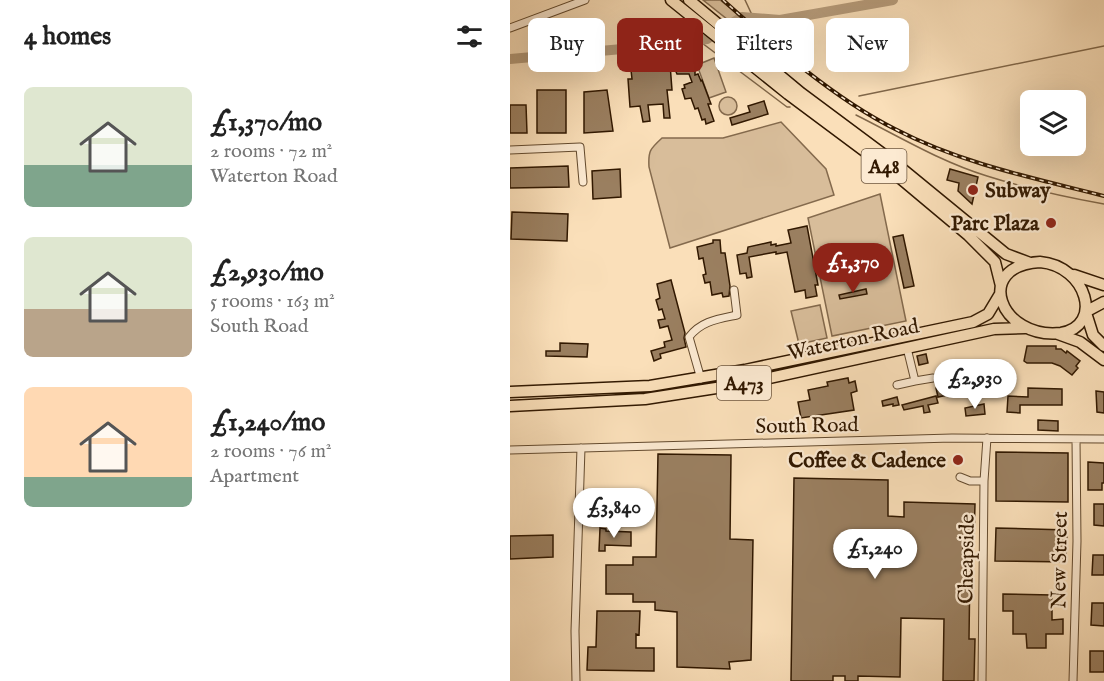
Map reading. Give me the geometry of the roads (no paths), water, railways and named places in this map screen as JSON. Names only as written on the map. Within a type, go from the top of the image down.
[{"type":"main road","name":"A48","points":[[671,0],[715,34]]},
{"type":"main road","name":"A48","points":[[689,0],[715,24]]},
{"type":"main road","name":"A48","points":[[767,72],[968,235],[995,262],[1004,308],[1010,317],[1025,328]]},
{"type":"main road","name":"A48","points":[[769,72],[895,163],[1006,254],[1030,263],[1053,264],[1074,275],[1104,285]]},
{"type":"main road","points":[[1000,290],[1011,271],[1030,263]]},
{"type":"main road","points":[[1074,275],[1087,293],[1088,313],[1093,335],[1104,346]]},
{"type":"main road","name":"Waterton Road","points":[[510,392],[650,386],[700,379],[973,322],[988,314],[1000,290]]},
{"type":"main road","points":[[1056,333],[1074,329],[1088,313],[1104,302]]},
{"type":"main road","points":[[1025,328],[1056,333],[1080,342],[1104,360]]},
{"type":"main road","name":"Waterton Road","points":[[510,406],[645,399],[742,384],[994,329],[1025,328]]},
{"type":"street","points":[[510,28],[585,0]]},
{"type":"street","points":[[510,150],[580,147],[583,182]]},
{"type":"street","points":[[700,379],[689,337],[703,324],[737,315],[734,290]]},
{"type":"street","points":[[907,348],[915,381]]},
{"type":"street","points":[[897,385],[933,378]]},
{"type":"street","name":"South Road","points":[[510,450],[987,438],[1104,439]]},
{"type":"street","name":"Cheapside","points":[[982,681],[984,481],[987,438]]},
{"type":"street","name":"New Street","points":[[1072,681],[1077,541],[1076,439]]},
{"type":"street","points":[[576,681],[575,621],[581,448]]},
{"type":"street","points":[[960,477],[970,481],[984,481]]},
{"type":"waterway","points":[[745,0],[753,17]]},
{"type":"waterway","points":[[510,59],[667,45],[707,39],[742,17],[780,20],[893,0]]},
{"type":"waterway","points":[[703,44],[790,107]]},
{"type":"waterway","points":[[859,96],[1104,46]]},
{"type":"waterway","points":[[856,115],[936,156],[970,170],[1030,188],[1104,204]]},
{"type":"railway","points":[[723,0],[827,87],[872,117],[895,129],[971,160],[1104,196]]},
{"type":"place","name":"Subway","points":[[973,190]]},
{"type":"place","name":"Parc Plaza","points":[[1051,223]]},
{"type":"place","name":"Coffee & Cadence","points":[[958,460]]}]
